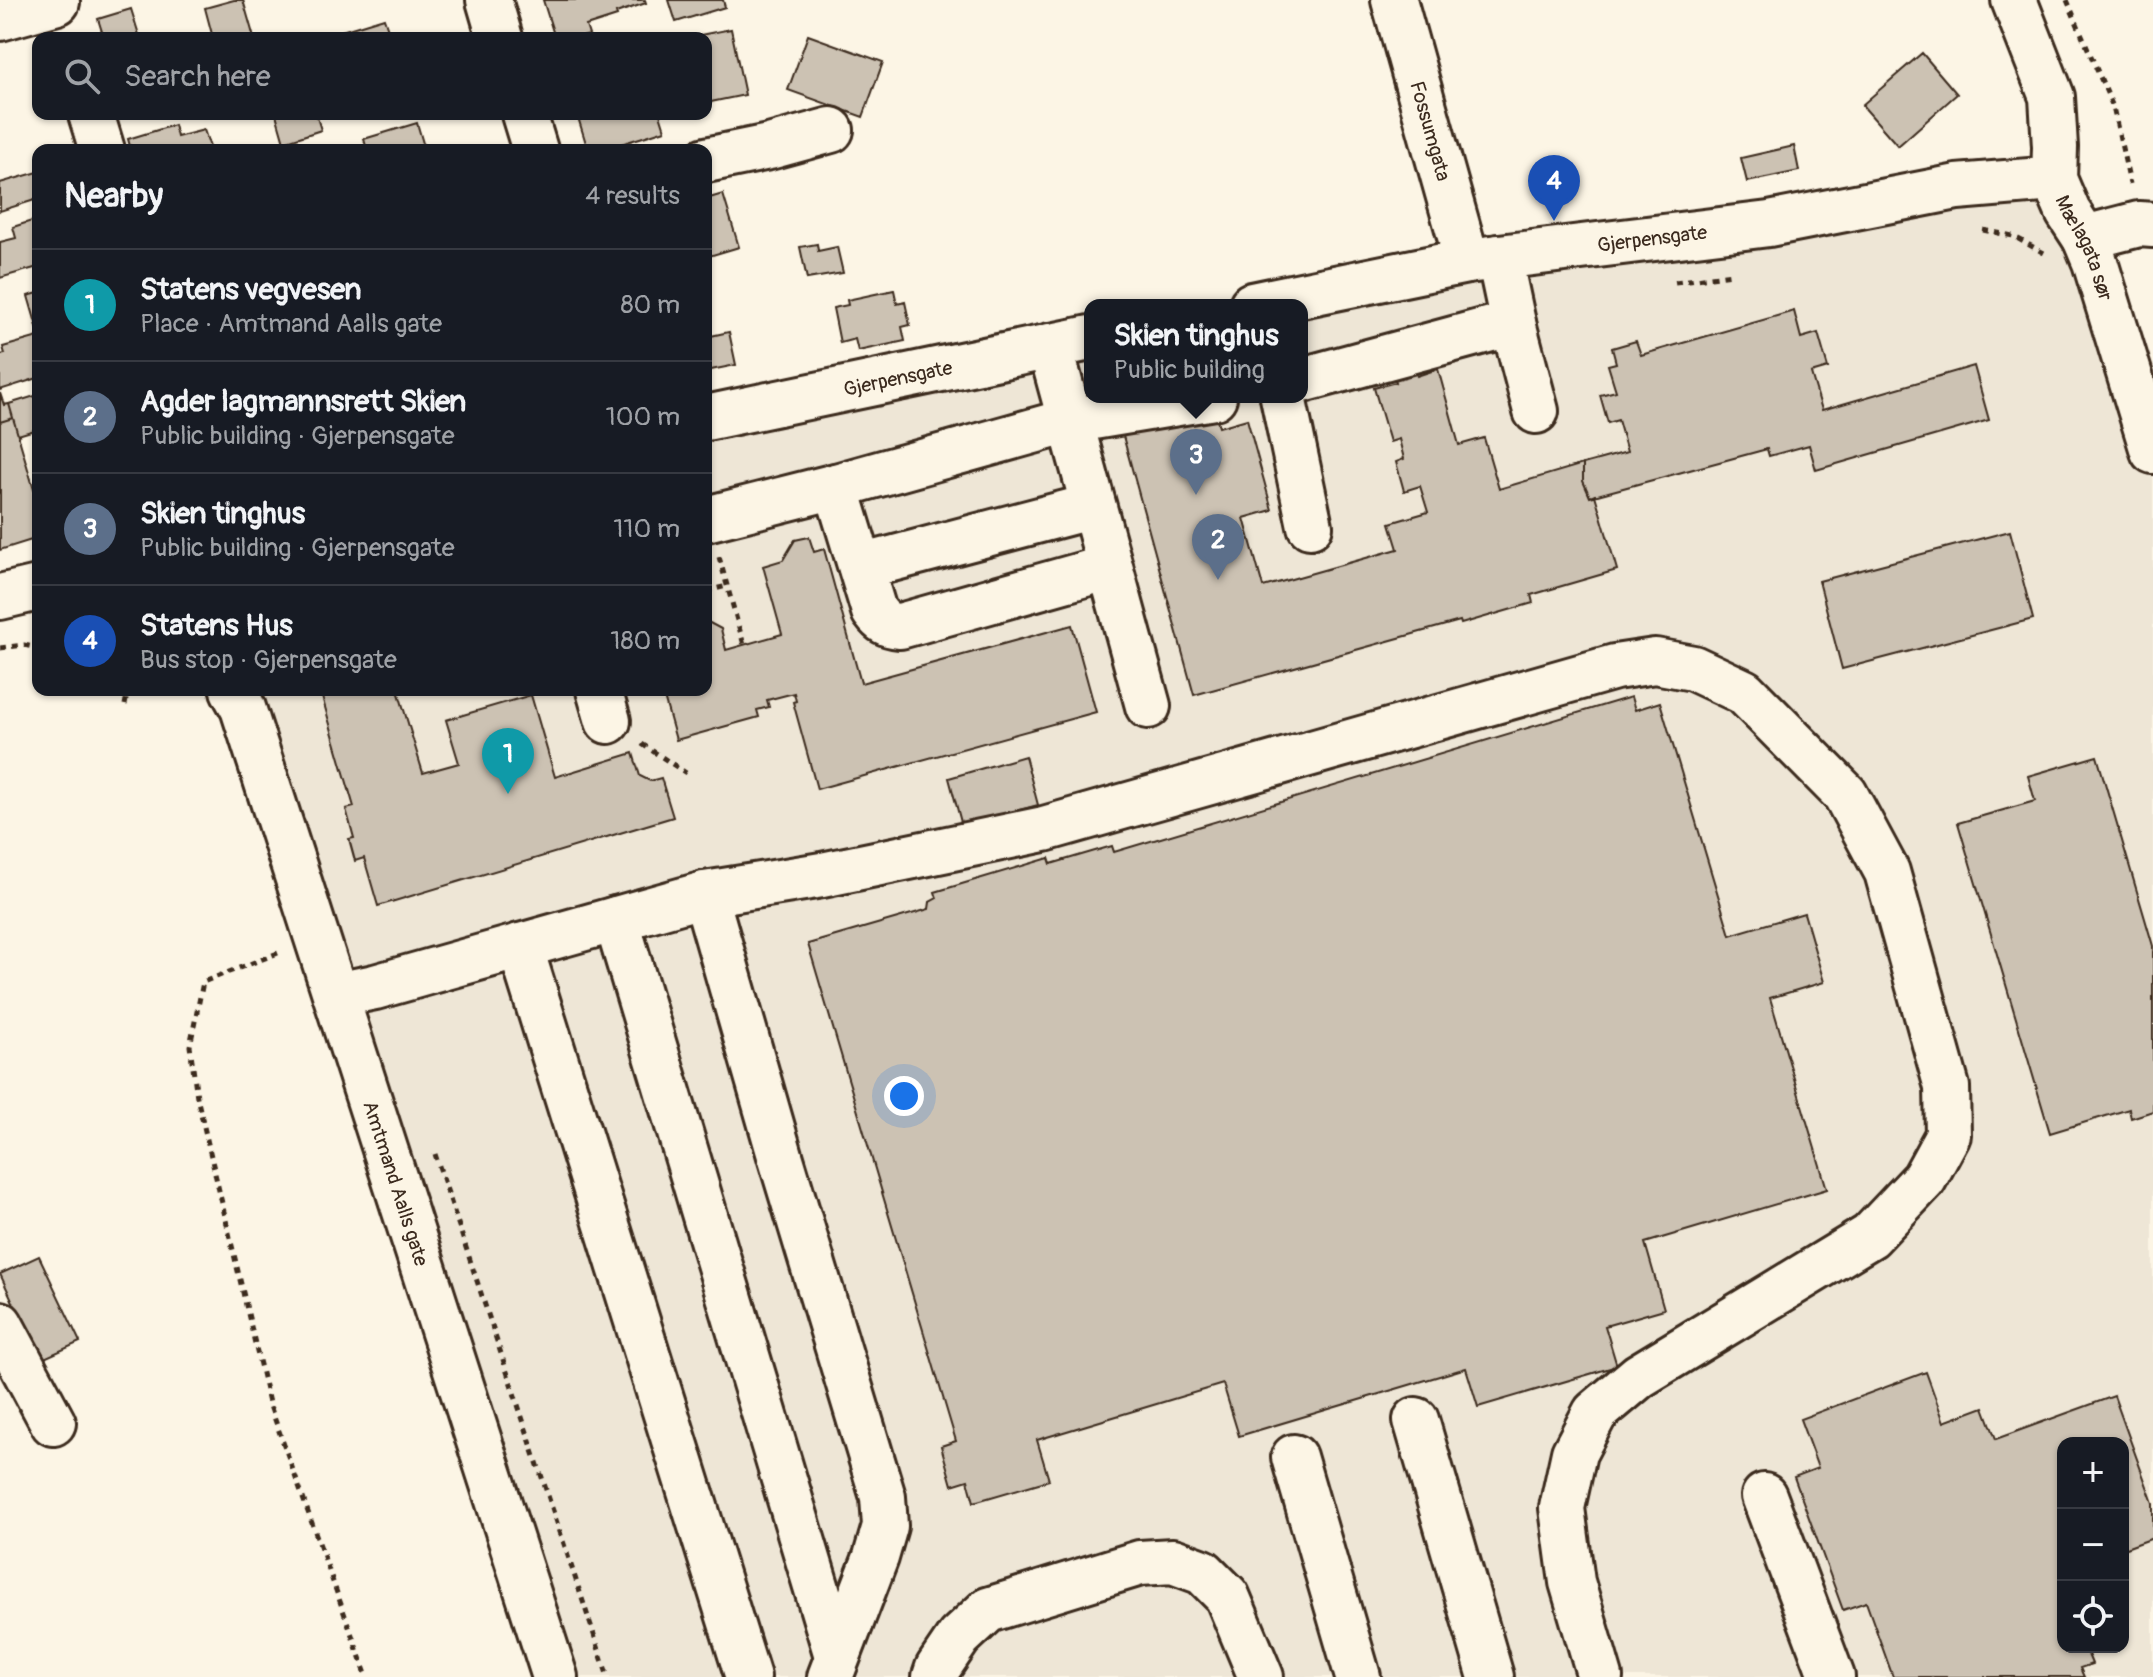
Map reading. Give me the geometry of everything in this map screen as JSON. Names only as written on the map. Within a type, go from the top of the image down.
[{"type":"street","points":[[489,0],[498,32]]},
{"type":"street","name":"Fossumgata","points":[[1394,0],[1483,259],[1513,323],[1536,411]]},
{"type":"street","name":"Mælagata sør","points":[[2014,0],[2052,97],[2054,179],[2068,212],[2085,238],[2153,451]]},
{"type":"street","points":[[0,18],[61,13]]},
{"type":"street","points":[[93,120],[100,144]]},
{"type":"street","points":[[526,120],[533,144]]},
{"type":"street","points":[[712,159],[831,130]]},
{"type":"street","name":"Gjerpensgate","points":[[1282,299],[1483,259],[1769,224],[1957,187],[2054,179]]},
{"type":"street","points":[[2085,238],[2146,225]]},
{"type":"street","points":[[1308,378],[1513,323]]},
{"type":"street","points":[[1070,342],[1069,421],[1148,706]]},
{"type":"street","name":"Gjerpensgate","points":[[712,417],[1070,342]]},
{"type":"street","points":[[712,518],[1069,421],[1178,403]]},
{"type":"street","points":[[1284,403],[1310,526]]},
{"type":"street","points":[[836,486],[874,611],[888,625],[900,626],[1110,567]]},
{"type":"street","points":[[861,567],[1093,506]]},
{"type":"street","points":[[0,597],[32,589]]},
{"type":"street","points":[[336,995],[375,987],[705,894],[822,875],[1044,829],[1615,667],[1655,661],[1693,668],[1744,692],[1845,794],[1887,872],[1947,1087],[1948,1135],[1924,1179],[1870,1236],[1639,1376],[1595,1413],[1574,1453],[1562,1508],[1572,1582],[1600,1677]]},
{"type":"street","name":"Amtmand Aalls gate","points":[[236,696],[243,708],[555,1677]]},
{"type":"street","points":[[705,894],[883,1497],[885,1526],[834,1667]]},
{"type":"street","points":[[616,919],[834,1667]]},
{"type":"street","points":[[520,946],[748,1677]]},
{"type":"street","points":[[0,1324],[53,1423]]},
{"type":"street","points":[[1416,1420],[1491,1677]]},
{"type":"street","points":[[1294,1457],[1358,1677]]},
{"type":"street","points":[[1764,1496],[1832,1677]]},
{"type":"street","points":[[935,1677],[959,1637],[988,1610],[1140,1563],[1173,1561],[1203,1572],[1227,1596],[1261,1677]]},
{"type":"path","points":[[2067,0],[2113,107],[2146,225]]},
{"type":"path","points":[[712,536],[744,645]]},
{"type":"path","points":[[712,590],[727,586]]},
{"type":"path","points":[[0,648],[32,647]]},
{"type":"path","points":[[125,705],[127,696]]},
{"type":"path","points":[[604,705],[686,773]]},
{"type":"path","points":[[318,939],[203,982],[190,1046],[197,1097],[269,1403],[367,1677]]},
{"type":"shaded area","points":[[2054,179],[2153,451],[2153,1677],[555,1677],[235,696],[712,696],[712,417],[1084,340],[1084,403],[1308,403],[1308,304]]},
{"type":"building","points":[[243,0],[252,32],[211,32],[205,8]]},
{"type":"building","points":[[543,0],[645,0],[646,3],[586,26],[588,32],[553,32]]},
{"type":"building","points":[[669,0],[723,0],[725,7],[676,22]]},
{"type":"building","points":[[131,9],[138,32],[102,32],[98,19]]},
{"type":"building","points":[[384,18],[389,32],[338,32]]},
{"type":"building","points":[[731,29],[745,95],[712,102],[712,33]]},
{"type":"building","points":[[808,35],[883,62],[863,117],[788,90]]},
{"type":"building","points":[[1922,53],[1957,94],[1898,146],[1862,105]]},
{"type":"building","points":[[278,120],[318,120],[321,130],[284,142]]},
{"type":"building","points":[[579,120],[662,120],[665,130],[621,144],[586,144]]},
{"type":"building","points":[[417,123],[423,144],[365,144],[364,139]]},
{"type":"building","points":[[174,125],[177,137],[204,130],[209,144],[129,144],[128,139]]},
{"type":"building","points":[[1794,146],[1799,171],[1747,182],[1741,158]]},
{"type":"building","points":[[32,174],[32,201],[0,211],[0,183]]},
{"type":"building","points":[[723,194],[739,247],[712,255],[712,197]]},
{"type":"building","points":[[32,221],[32,269],[0,278],[0,242],[16,238],[13,227]]},
{"type":"building","points":[[817,244],[818,251],[837,247],[843,273],[807,279],[800,247]]},
{"type":"building","points":[[894,290],[897,304],[905,302],[910,325],[902,327],[905,341],[858,351],[855,339],[840,343],[833,308],[848,305],[847,300]]},
{"type":"building","points":[[1794,311],[1801,338],[1818,333],[1828,368],[1811,373],[1822,410],[1974,366],[1989,420],[1816,470],[1809,445],[1769,456],[1767,449],[1590,497],[1583,481],[1583,464],[1627,452],[1618,420],[1608,423],[1600,395],[1616,391],[1608,365],[1616,363],[1612,348],[1636,341],[1641,355]]},
{"type":"building","points":[[729,332],[736,365],[712,370],[712,336]]},
{"type":"building","points":[[32,339],[32,380],[0,390],[0,355],[5,354],[3,347]]},
{"type":"building","points":[[1414,365],[1417,376],[1438,369],[1459,445],[1484,438],[1499,489],[1583,464],[1583,481],[1590,497],[1595,495],[1617,570],[1531,595],[1533,603],[1194,695],[1123,436],[1214,411],[1219,427],[1247,419],[1272,510],[1244,518],[1263,587],[1398,549],[1390,523],[1428,512],[1420,486],[1404,491],[1396,462],[1404,459],[1399,439],[1390,442],[1374,388],[1396,382],[1393,372]]},
{"type":"building","points":[[0,393],[4,405],[9,404],[13,418],[0,422]]},
{"type":"building","points":[[32,397],[32,431],[18,435],[9,404]]},
{"type":"building","points":[[13,418],[32,483],[32,540],[0,550],[0,422]]},
{"type":"building","points":[[2010,531],[2033,619],[1842,669],[1819,581]]},
{"type":"building","points":[[809,537],[814,552],[824,549],[861,683],[1072,625],[1096,712],[817,789],[793,702],[796,701],[794,693],[767,700],[769,707],[757,710],[759,717],[676,740],[664,696],[712,696],[712,624],[721,629],[726,650],[782,634],[763,566],[783,560],[795,540]]},
{"type":"building","points":[[322,696],[400,696],[423,773],[459,763],[446,720],[531,696],[555,777],[633,753],[640,776],[650,781],[661,778],[673,817],[378,906],[364,858],[355,861],[349,839],[354,838],[346,809],[354,807]]},
{"type":"building","points":[[1631,697],[1635,710],[1660,702],[1730,935],[1804,913],[1824,982],[1770,998],[1827,1189],[1645,1243],[1664,1309],[1605,1326],[1617,1366],[1478,1407],[1466,1368],[1239,1436],[1223,1384],[1037,1440],[1049,1480],[974,1502],[968,1480],[952,1485],[941,1446],[956,1441],[808,944],[929,909],[930,902],[937,898],[935,892],[1049,858],[1051,864],[1112,846],[1114,852]]},
{"type":"building","points":[[1025,756],[1038,805],[962,826],[949,778]]},
{"type":"building","points":[[2097,756],[2153,946],[2153,1111],[2131,1118],[2129,1109],[2050,1133],[1958,823],[2035,801],[2028,776]]},
{"type":"building","points":[[39,1256],[80,1342],[40,1360],[0,1274]]},
{"type":"building","points":[[1926,1372],[1944,1422],[1984,1407],[1996,1439],[2114,1396],[2129,1437],[2057,1437],[2057,1653],[2087,1653],[2092,1664],[2080,1668],[2084,1677],[1893,1677],[1866,1602],[1843,1610],[1794,1477],[1818,1468],[1800,1419]]},
{"type":"building","points":[[2129,1437],[2153,1503],[2153,1538],[2129,1547]]},
{"type":"place","name":"Statens Hus","points":[[1554,221]]},
{"type":"place","name":"Skien tinghus","points":[[1196,495]]},
{"type":"place","name":"Agder lagmannsrett Skien","points":[[1218,580]]},
{"type":"place","name":"Statens vegvesen","points":[[508,794]]}]
